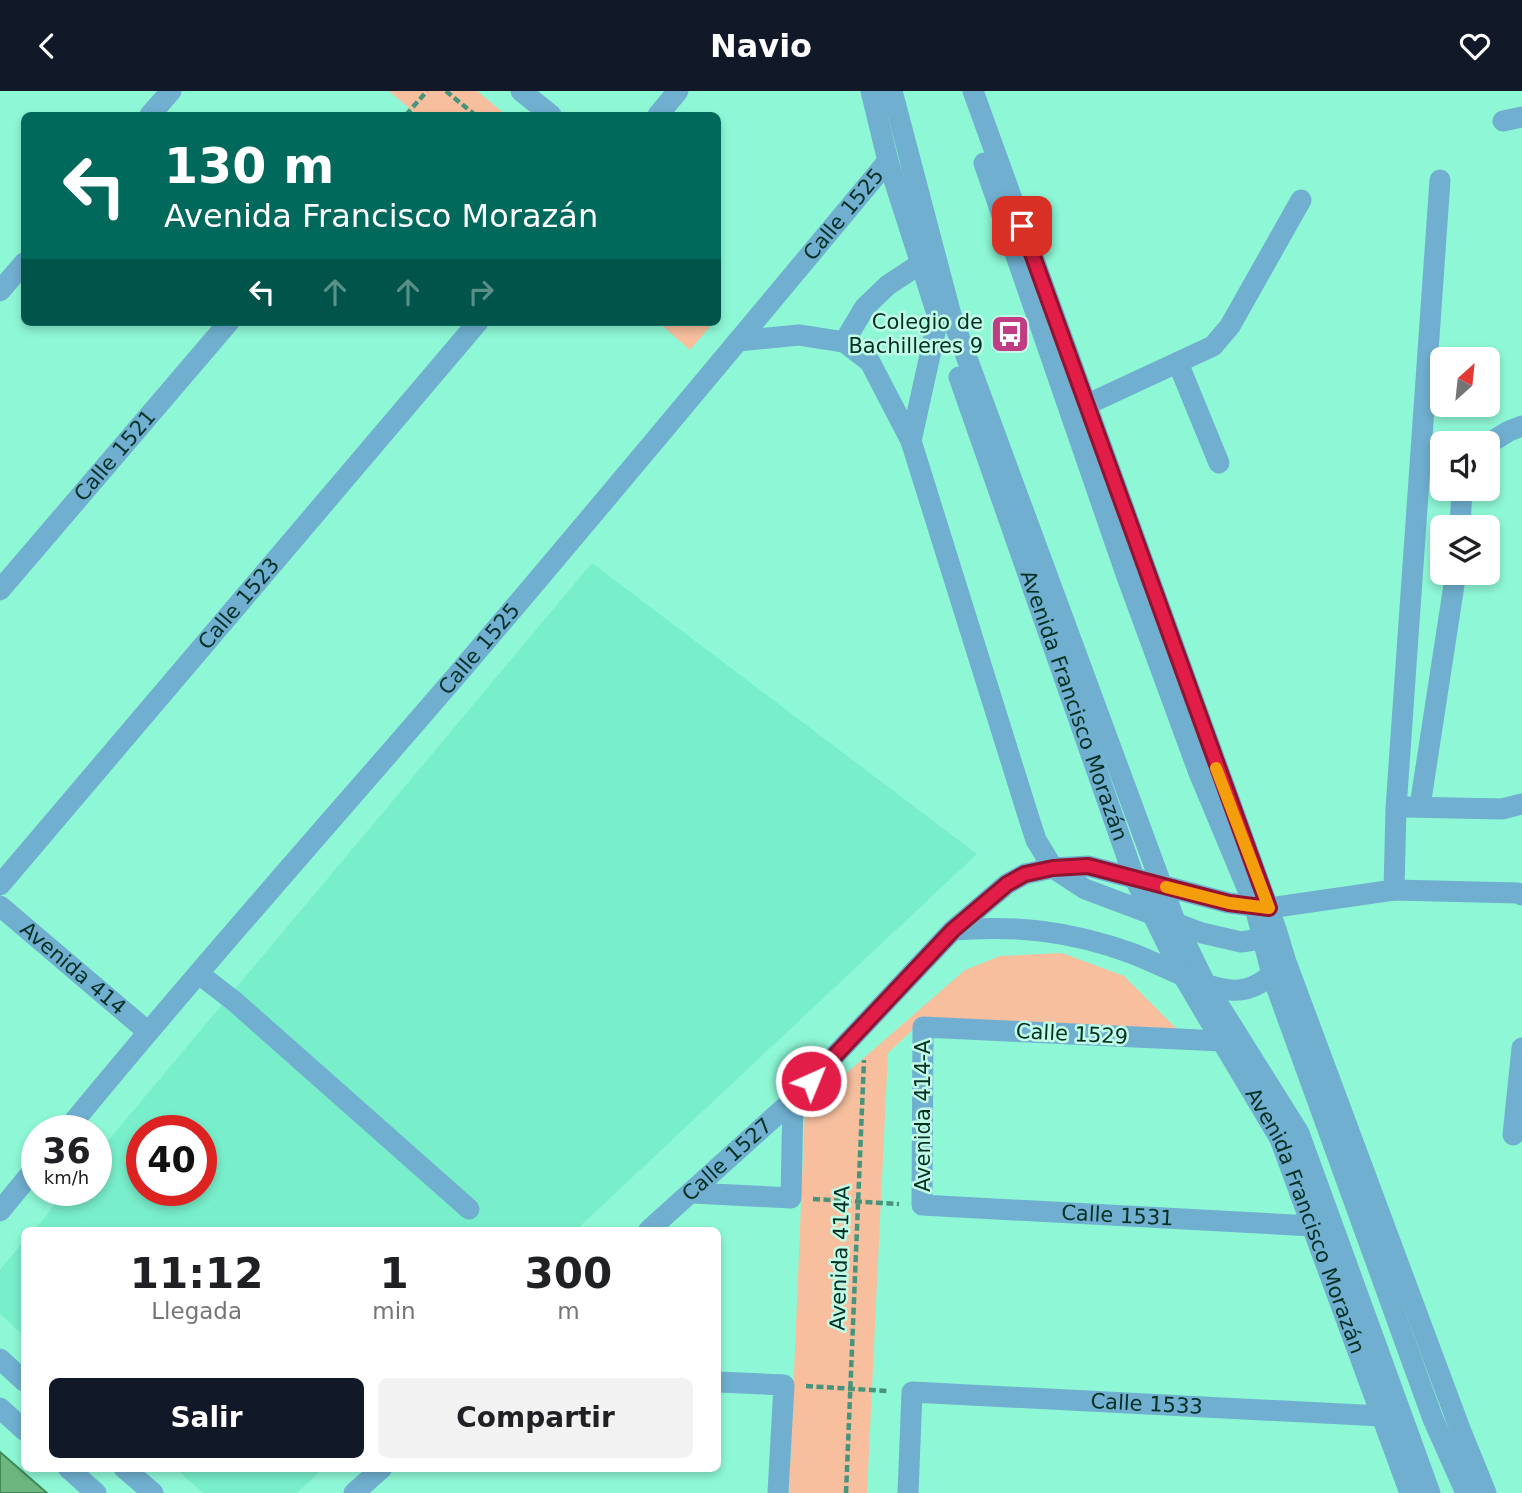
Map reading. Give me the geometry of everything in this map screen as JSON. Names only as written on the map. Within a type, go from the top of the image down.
[{"type":"street","points":[[153,112],[171,91]]},
{"type":"street","points":[[521,91],[547,112]]},
{"type":"street","points":[[660,112],[678,91]]},
{"type":"street","name":"Avenida Francisco Morazán","points":[[870,91],[888,161],[938,319],[1134,877],[1182,974],[1280,1139],[1410,1493]]},
{"type":"street","points":[[892,91],[951,316],[1176,924],[1205,983],[1299,1133],[1430,1493]]},
{"type":"street","points":[[958,91],[1126,574],[1199,773],[1262,907]]},
{"type":"street","points":[[973,91],[1262,907],[1279,968],[1433,1419],[1466,1493]]},
{"type":"street","name":"Calle 1525","points":[[79,1115],[147,1031],[200,974],[558,558],[888,161]]},
{"type":"street","points":[[1394,890],[1396,808],[1440,180]]},
{"type":"street","points":[[1086,405],[1213,346],[1230,326],[1301,200]]},
{"type":"street","points":[[844,342],[865,307],[888,285],[920,264]]},
{"type":"street","points":[[0,292],[21,267]]},
{"type":"street","points":[[911,441],[938,319]]},
{"type":"street","name":"Calle 1521","points":[[0,590],[226,326]]},
{"type":"street","name":"Calle 1523","points":[[0,885],[475,326]]},
{"type":"street","points":[[738,341],[799,335],[844,342],[870,362],[911,441],[1027,812],[1037,840],[1053,868],[1085,889],[1176,924],[1241,942],[1269,934],[1301,903]]},
{"type":"street","points":[[1178,363],[1219,463]]},
{"type":"street","points":[[1500,436],[1522,426]]},
{"type":"street","points":[[1420,806],[1455,585]]},
{"type":"street","points":[[1396,808],[1420,806],[1502,809],[1522,804]]},
{"type":"street","name":"Calle 1527","points":[[653,1227],[793,1100],[953,930],[1007,884],[1025,874],[1053,868],[1088,866],[1229,903],[1262,907],[1394,890],[1522,895]]},
{"type":"street","name":"Avenida 414","points":[[0,906],[147,1031]]},
{"type":"street","points":[[953,930],[1012,927],[1040,929],[1086,938],[1205,983],[1232,990],[1251,988],[1279,968]]},
{"type":"street","points":[[1279,968],[1486,1493]]},
{"type":"street","points":[[200,974],[469,1209]]},
{"type":"street","name":"Calle 1529","points":[[923,1027],[1221,1041]]},
{"type":"street","name":"Avenida 414-A","points":[[922,1205],[923,1027]]},
{"type":"street","points":[[1513,1135],[1522,1048]]},
{"type":"street","points":[[693,1193],[791,1198],[793,1100]]},
{"type":"street","points":[[0,1211],[21,1185]]},
{"type":"street","name":"Calle 1531","points":[[922,1205],[1311,1226]]},
{"type":"street","points":[[0,1359],[21,1378]]},
{"type":"street","points":[[721,1382],[784,1385],[778,1493]]},
{"type":"street","points":[[908,1493],[912,1392]]},
{"type":"street","name":"Calle 1533","points":[[912,1392],[1381,1416]]},
{"type":"street","points":[[0,1408],[21,1427]]},
{"type":"street","points":[[72,1472],[96,1493]]},
{"type":"street","points":[[129,1472],[153,1493]]},
{"type":"street","points":[[354,1493],[378,1472]]},
{"type":"path","points":[[408,112],[427,91]]},
{"type":"path","points":[[446,91],[471,112]]},
{"type":"path","name":"Avenida 414A","points":[[846,1493],[866,1025]]},
{"type":"path","points":[[791,1198],[922,1205]]},
{"type":"path","points":[[784,1385],[912,1392]]},
{"type":"shaded area","points":[[389,91],[477,91],[502,112],[414,112]]},
{"type":"shaded area","points":[[663,326],[711,326],[690,350]]},
{"type":"shaded area","points":[[592,563],[977,854],[579,1227],[36,1227],[54,1206],[112,1206],[112,1136],[126,1119],[126,1206],[217,1206],[217,1115],[130,1115]]},
{"type":"shaded area","points":[[1062,953],[1124,976],[1180,1032],[923,1020],[888,1053],[867,1493],[789,1493],[805,1109],[965,970],[1000,956]]},
{"type":"shaded area","points":[[21,1245],[21,1333],[0,1314],[0,1270]]},
{"type":"shaded area","points":[[179,1472],[319,1472],[297,1493],[203,1493]]},
{"type":"building","points":[[0,1452],[47,1493],[0,1493]]},
{"type":"slow traffic","points":[[1166,887],[1229,903],[1269,908],[1216,768]]},
{"type":"place","name":"Colegio de Bachilleres 9","points":[[1010,334]]},
{"type":"route","points":[[811,1081],[953,930],[1007,884],[1025,874],[1053,868],[1088,866],[1229,903],[1269,908],[1022,226]]}]
